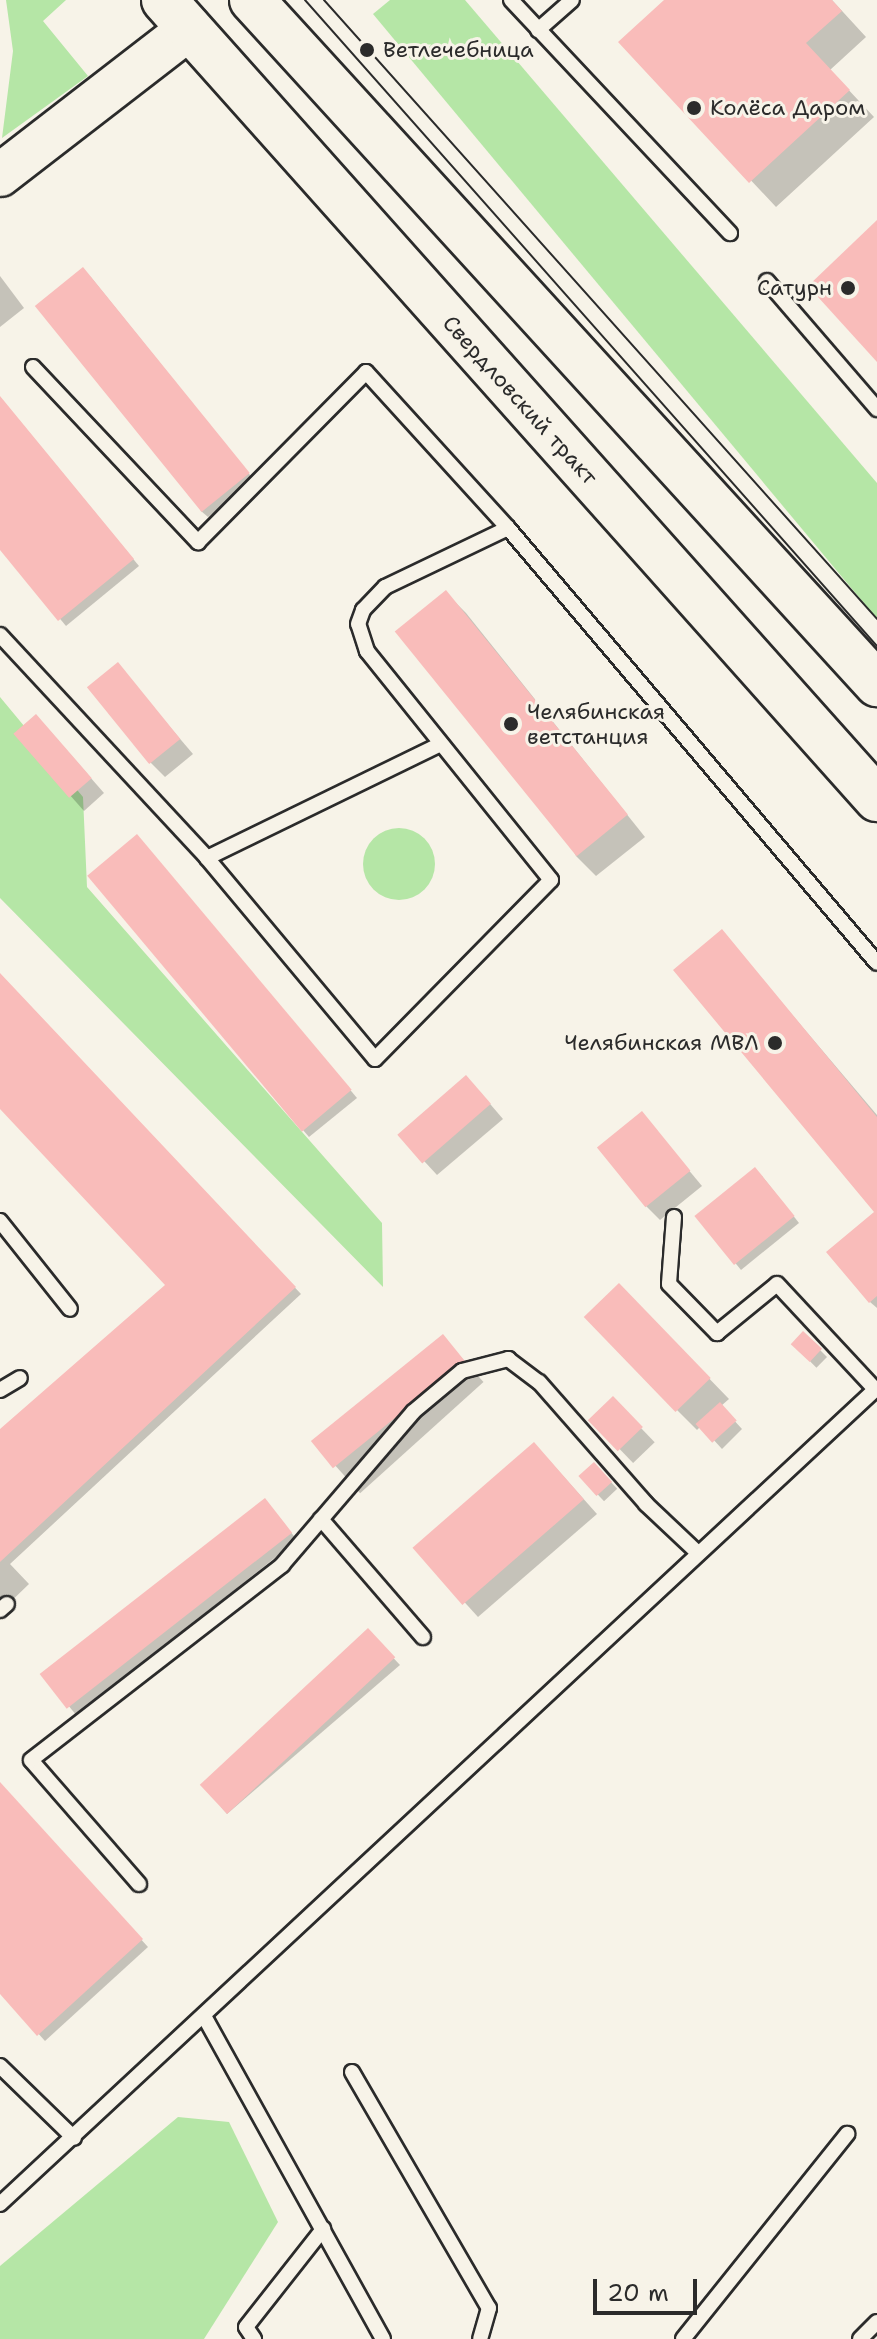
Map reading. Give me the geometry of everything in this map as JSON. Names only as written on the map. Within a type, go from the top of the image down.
[{"type":"main road","points":[[0,175],[177,14],[226,0]]},
{"type":"main road","points":[[252,0],[877,684]]},
{"type":"main road","name":"Свердловский тракт","points":[[177,14],[877,799]]},
{"type":"lane","points":[[511,0],[730,233]]},
{"type":"lane","points":[[538,30],[572,0]]},
{"type":"lane","points":[[767,281],[877,409]]},
{"type":"lane","points":[[33,367],[198,542],[366,372],[508,528],[877,963]]},
{"type":"lane","points":[[0,635],[207,858],[375,1059],[551,880],[367,651],[358,624],[363,610],[385,587],[508,528]]},
{"type":"lane","points":[[207,858],[441,744]]},
{"type":"lane","points":[[0,2204],[876,1388],[777,1284],[717,1333],[669,1284],[674,1217]]},
{"type":"lane","points":[[0,1221],[70,1309]]},
{"type":"lane","points":[[139,1884],[31,1760],[282,1565],[413,1412],[462,1371],[508,1359],[539,1382],[646,1504],[698,1553]]},
{"type":"lane","points":[[0,1390],[20,1378]]},
{"type":"lane","points":[[321,1519],[423,1637]]},
{"type":"lane","points":[[204,2016],[383,2339]]},
{"type":"lane","points":[[0,2066],[74,2138]]},
{"type":"lane","points":[[352,2072],[489,2308],[480,2339]]},
{"type":"lane","points":[[683,2339],[847,2134]]},
{"type":"lane","points":[[254,2339],[246,2327],[323,2229]]},
{"type":"lane","points":[[860,2339],[877,2322]]},
{"type":"green space","points":[[6,0],[66,0],[43,21],[88,76],[2,138],[13,51]]},
{"type":"green space","points":[[390,0],[465,0],[877,483],[877,619],[373,14]]},
{"type":"green space","points":[[0,697],[83,797],[87,887],[382,1223],[383,1287],[0,898]]},
{"type":"green space","points":[[399,828],[419,834],[429,844],[435,864],[429,884],[419,894],[399,900],[379,894],[369,884],[363,864],[369,844],[379,834]]},
{"type":"green space","points":[[178,2117],[229,2122],[278,2222],[204,2339],[0,2339],[0,2266]]},
{"type":"building","points":[[664,0],[832,0],[842,11],[806,43],[850,90],[749,183],[618,42]]},
{"type":"building","points":[[877,220],[877,362],[808,286]]},
{"type":"building","points":[[83,267],[250,473],[202,512],[35,306]]},
{"type":"building","points":[[0,396],[134,559],[58,621],[0,550]]},
{"type":"building","name":"Челябинская ветстанция","points":[[446,590],[628,815],[577,856],[395,632]]},
{"type":"building","points":[[118,662],[180,739],[149,764],[87,687]]},
{"type":"building","points":[[36,714],[92,778],[69,798],[13,734]]},
{"type":"building","points":[[137,834],[352,1090],[302,1132],[87,876]]},
{"type":"building","name":"Челябинская МВЛ","points":[[722,929],[877,1117],[877,1296],[869,1303],[826,1252],[874,1212],[673,970]]},
{"type":"building","points":[[0,973],[296,1287],[0,1562],[0,1429],[165,1285],[0,1109]]},
{"type":"building","points":[[466,1075],[491,1104],[422,1163],[397,1135]]},
{"type":"building","points":[[642,1111],[690,1171],[645,1207],[597,1148]]},
{"type":"building","points":[[755,1167],[795,1216],[734,1265],[694,1216]]},
{"type":"building","points":[[619,1283],[711,1378],[675,1412],[584,1317]]},
{"type":"building","points":[[803,1331],[822,1349],[810,1362],[791,1344]]},
{"type":"building","points":[[443,1334],[465,1361],[333,1468],[311,1441]]},
{"type":"building","points":[[613,1396],[643,1427],[618,1451],[588,1420]]},
{"type":"building","points":[[720,1402],[737,1421],[712,1443],[695,1424]]},
{"type":"building","points":[[534,1442],[584,1499],[462,1605],[412,1548]]},
{"type":"building","points":[[594,1462],[612,1482],[596,1496],[578,1476]]},
{"type":"building","points":[[265,1498],[292,1533],[67,1709],[40,1674]]},
{"type":"building","points":[[368,1628],[395,1657],[227,1814],[200,1785]]},
{"type":"building","points":[[0,1782],[143,1939],[37,2036],[0,1994]]},
{"type":"tram line","points":[[305,0],[877,646]]},
{"type":"tram line","points":[[324,0],[877,619]]},
{"type":"place","name":"Ветлечебница","points":[[367,50]]},
{"type":"place","name":"Колёса Даром","points":[[694,108]]},
{"type":"place","name":"Сатурн","points":[[848,288]]},
{"type":"place","name":"Челябинская ветстанция","points":[[511,724]]},
{"type":"place","name":"Челябинская МВЛ","points":[[775,1043]]}]
